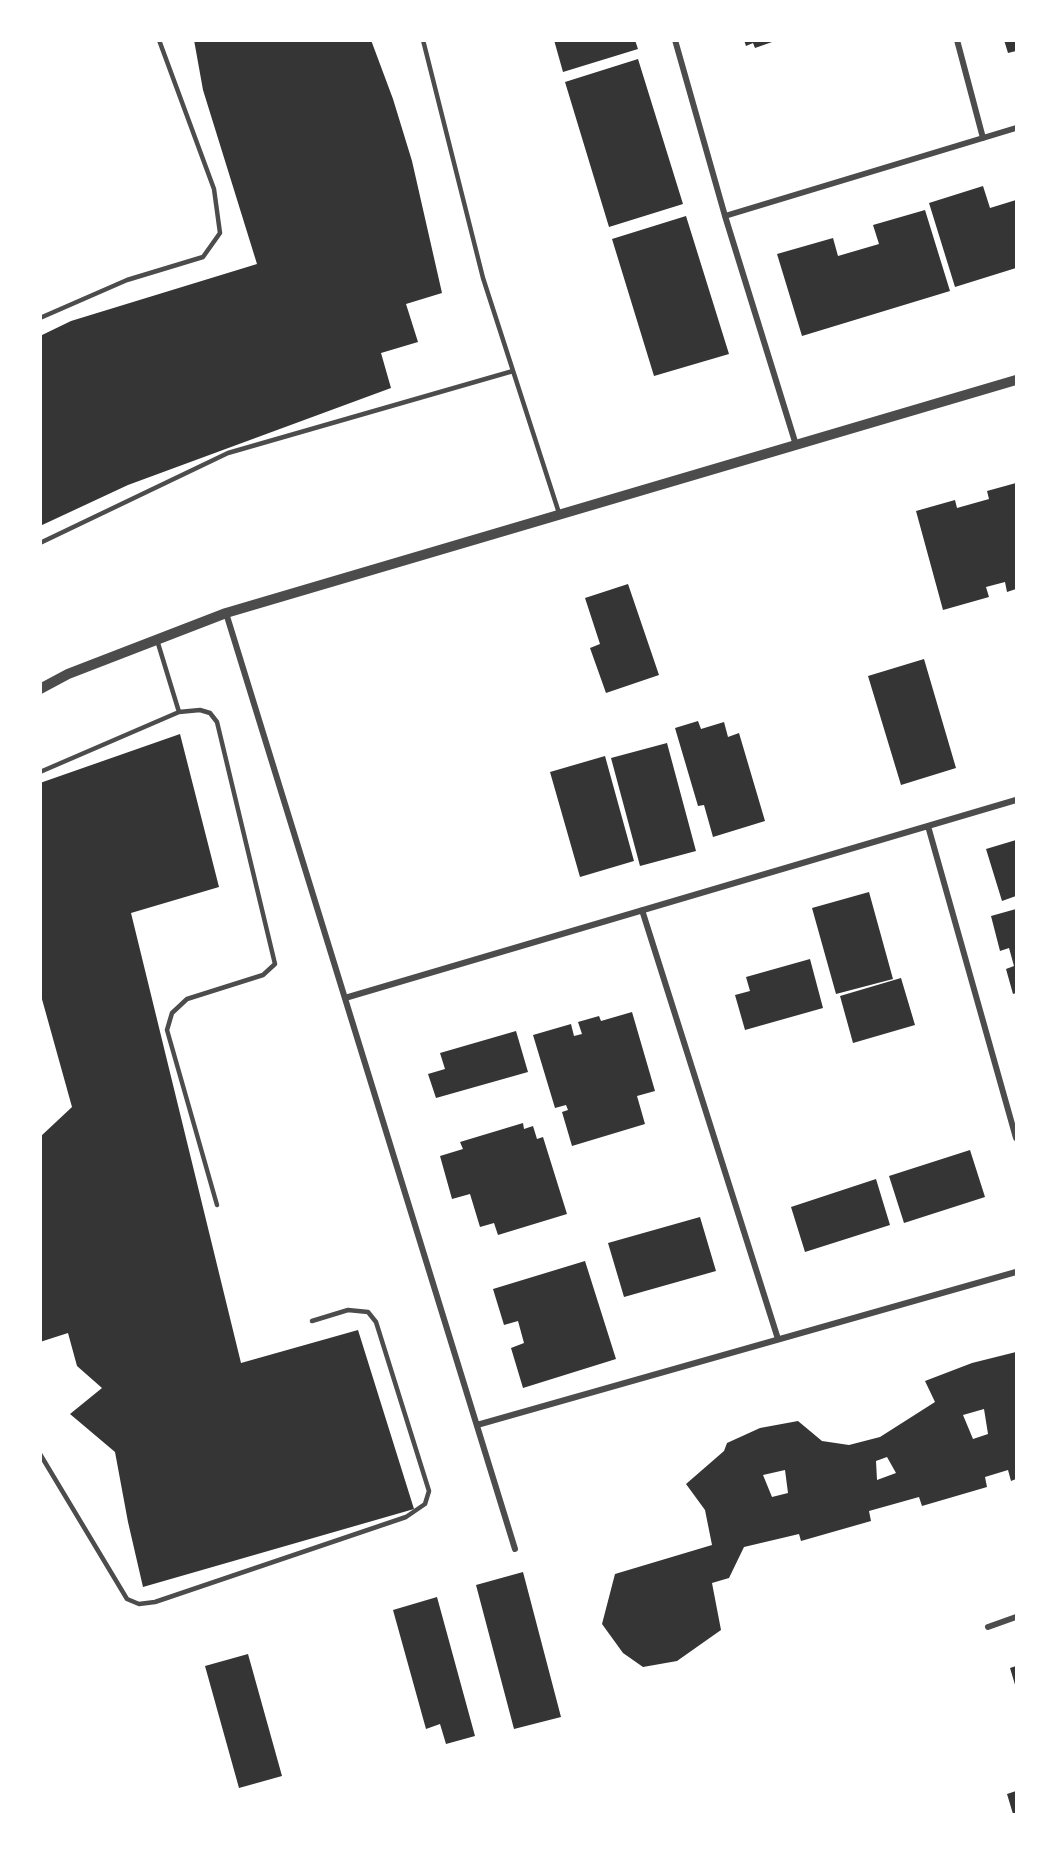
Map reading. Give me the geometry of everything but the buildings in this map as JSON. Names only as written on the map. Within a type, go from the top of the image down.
[{"type":"street","points":[[675,40],[725,216],[796,445]]},
{"type":"street","points":[[957,40],[983,138]]},
{"type":"street","points":[[725,216],[1017,128]]},
{"type":"street","points":[[40,689],[68,674],[226,613],[1017,380]]},
{"type":"street","points":[[226,613],[515,1549]]},
{"type":"street","points":[[345,998],[1017,800]]},
{"type":"street","points":[[928,826],[1017,1138]]},
{"type":"street","points":[[642,910],[778,1340]]},
{"type":"street","points":[[477,1425],[1017,1272]]},
{"type":"street","points":[[988,1627],[1017,1617]]},
{"type":"lane","points":[[40,318],[127,280],[203,257],[220,233],[214,189],[159,40]]},
{"type":"lane","points":[[423,40],[483,279],[560,515]]},
{"type":"lane","points":[[40,543],[228,453],[513,371]]},
{"type":"lane","points":[[157,640],[179,712]]},
{"type":"lane","points":[[40,772],[179,712],[200,710],[210,713],[217,722],[275,964],[263,975],[187,999],[172,1013],[167,1030],[217,1205]]},
{"type":"lane","points":[[40,1454],[127,1599],[139,1604],[155,1602],[406,1518],[425,1504],[429,1491],[375,1322],[368,1312],[348,1310],[312,1321]]}]
